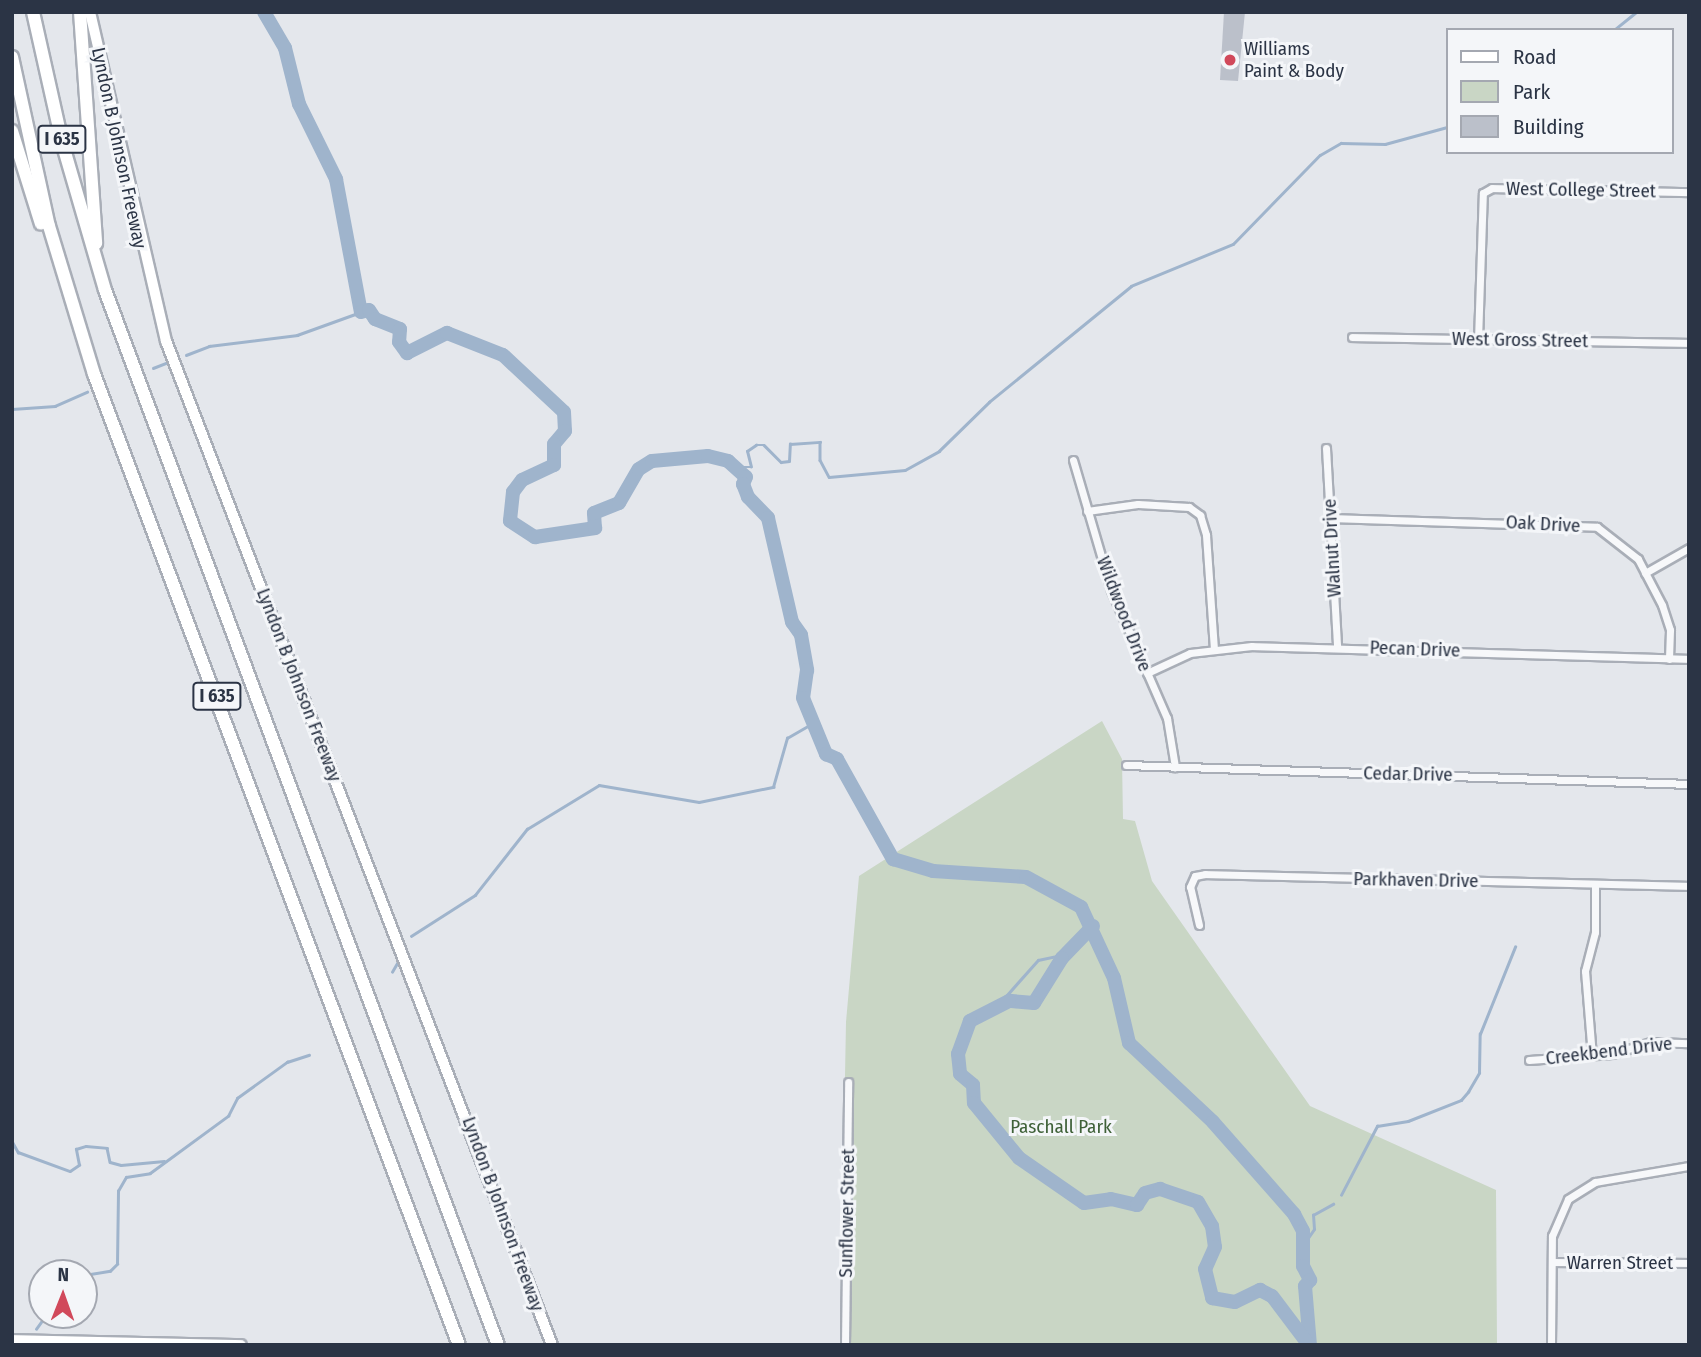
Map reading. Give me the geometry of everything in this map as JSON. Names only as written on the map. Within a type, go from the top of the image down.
[{"type":"highway","name":"I 635","points":[[33,12],[97,264],[498,1345]]},
{"type":"highway","points":[[80,12],[97,264]]},
{"type":"highway","name":"I 635","points":[[12,57],[49,226],[94,374],[459,1345]]},
{"type":"highway","points":[[12,131],[59,285],[94,374]]},
{"type":"street","name":"Lyndon B Johnson Freeway","points":[[90,12],[166,341],[552,1345]]},
{"type":"street","name":"West College Street","points":[[1478,340],[1480,200],[1492,188],[1689,192]]},
{"type":"street","name":"West Gross Street","points":[[1352,337],[1689,343]]},
{"type":"street","name":"Walnut Drive","points":[[1326,449],[1336,647]]},
{"type":"street","name":"Wildwood Drive","points":[[1073,460],[1111,590],[1167,718],[1175,767]]},
{"type":"street","points":[[1087,511],[1148,504],[1189,507],[1200,515],[1206,535],[1214,648]]},
{"type":"street","name":"Oak Drive","points":[[1330,518],[1597,527],[1638,559],[1670,630],[1669,659]]},
{"type":"street","points":[[1645,573],[1689,548]]},
{"type":"street","name":"Pecan Drive","points":[[1147,673],[1214,648],[1336,647],[1689,659]]},
{"type":"street","name":"Cedar Drive","points":[[1126,765],[1689,784]]},
{"type":"street","name":"Parkhaven Drive","points":[[1199,925],[1190,887],[1195,876],[1205,874],[1689,886]]},
{"type":"street","points":[[1592,1056],[1585,971],[1595,932],[1595,884]]},
{"type":"street","name":"Creekbend Drive","points":[[1529,1060],[1592,1056],[1651,1042],[1689,1043]]},
{"type":"street","name":"Sunflower Street","points":[[845,1345],[848,1082]]},
{"type":"street","points":[[1551,1345],[1552,1262],[1557,1215],[1580,1189],[1689,1166]]},
{"type":"street","name":"Warren Street","points":[[1552,1262],[1689,1263]]},
{"type":"street","points":[[12,1340],[241,1345]]},
{"type":"green space","name":"Paschall Park","points":[[1102,721],[1122,759],[1123,819],[1135,821],[1152,881],[1310,1106],[1496,1190],[1497,1345],[840,1344],[846,1022],[859,876]]},
{"type":"building","name":"Williams Paint & Body","points":[[1224,12],[1245,12],[1238,81],[1220,80]]},
{"type":"waterway","points":[[264,12],[285,48],[299,104],[336,179],[361,312],[369,310],[375,319],[400,329],[399,342],[407,353],[447,333],[503,355],[564,412],[565,431],[554,444],[554,465],[522,480],[513,492],[510,521],[535,537],[595,528],[594,513],[619,503],[639,469],[652,461],[708,456],[728,461],[746,477],[743,484],[748,497],[768,518],[792,622],[801,635],[807,670],[803,698],[826,754],[837,759],[893,859],[933,871],[1026,877],[1081,907],[1114,978],[1129,1043],[1213,1122],[1294,1214],[1303,1231],[1303,1266],[1310,1280],[1305,1286],[1310,1345]]},
{"type":"waterway","points":[[1616,28],[1636,12]]},
{"type":"waterway","points":[[735,467],[751,467],[747,451],[756,445],[764,445],[781,462],[789,461],[790,444],[820,442],[820,460],[829,477],[905,470],[939,451],[989,402],[1131,286],[1233,244],[1320,155],[1341,143],[1385,144],[1446,127]]},
{"type":"waterway","points":[[186,355],[209,346],[297,335],[361,312]]},
{"type":"waterway","points":[[153,368],[169,362]]},
{"type":"waterway","points":[[12,409],[55,406],[87,392]]},
{"type":"waterway","points":[[411,936],[475,895],[527,829],[599,785],[699,802],[773,787],[787,738],[813,723]]},
{"type":"waterway","points":[[1093,926],[1062,958],[1034,1003],[1009,1001],[970,1021],[958,1054],[960,1074],[973,1085],[974,1103],[1019,1158],[1084,1203],[1111,1199],[1137,1205],[1145,1193],[1160,1189],[1198,1202],[1212,1226],[1215,1247],[1205,1269],[1212,1298],[1235,1302],[1260,1290],[1272,1296],[1309,1345]]},
{"type":"waterway","points":[[1341,1195],[1377,1126],[1408,1121],[1461,1100],[1468,1092],[1479,1073],[1480,1034],[1515,947]]},
{"type":"waterway","points":[[998,1005],[1038,960],[1067,954]]},
{"type":"waterway","points":[[392,972],[399,960]]},
{"type":"waterway","points":[[98,1273],[110,1271],[117,1264],[118,1191],[126,1177],[150,1173],[228,1116],[237,1098],[287,1062],[309,1055]]},
{"type":"waterway","points":[[12,1141],[18,1152],[70,1171],[79,1165],[76,1149],[86,1146],[107,1148],[110,1162],[121,1165],[164,1161]]},
{"type":"waterway","points":[[1303,1245],[1314,1229],[1313,1215],[1333,1204]]},
{"type":"place","name":"Williams Paint & Body","points":[[1230,60]]}]
